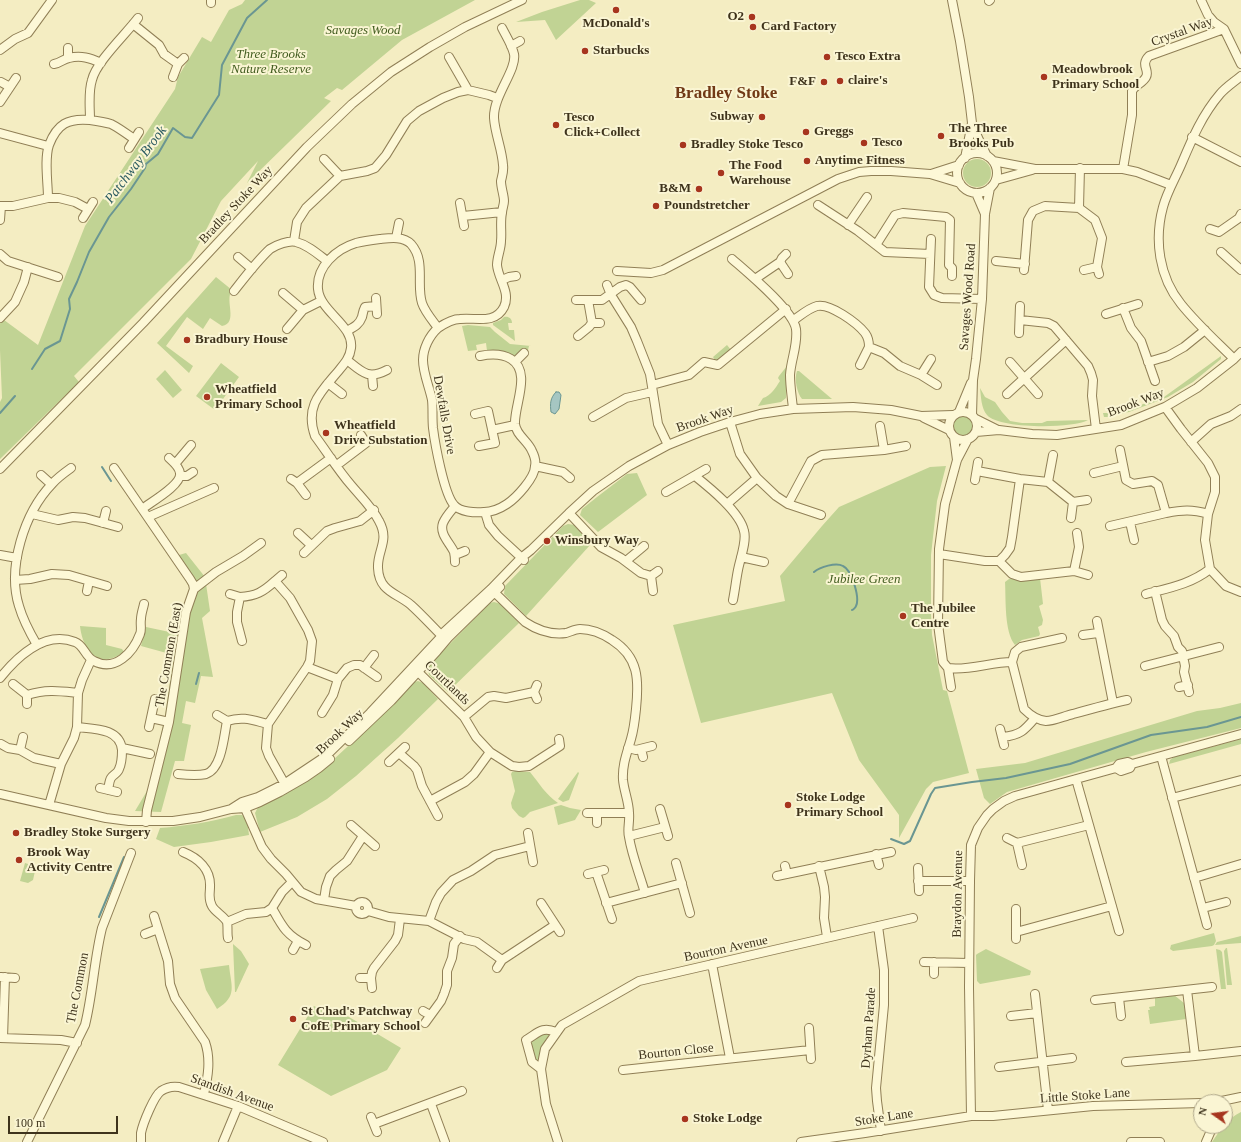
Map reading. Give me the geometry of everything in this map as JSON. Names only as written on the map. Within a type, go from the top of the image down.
[{"type":"street","points":[[0,50],[15,39],[28,33],[52,0]]},
{"type":"street","name":"Bradley Stoke Way","points":[[0,469],[143,323],[307,147],[352,104],[391,72],[430,47],[488,15],[522,0]]},
{"type":"street","points":[[952,0],[960,41],[972,123],[979,140],[996,167],[996,180],[990,188],[984,192],[976,193],[970,191],[964,188],[960,183],[958,175],[959,165]]},
{"type":"street","points":[[1202,0],[1208,15],[1214,22],[1224,29],[1241,64]]},
{"type":"street","points":[[90,120],[91,81],[101,62],[136,21],[159,45],[164,54],[181,61],[173,77]]},
{"type":"street","points":[[502,28],[511,46],[520,41]]},
{"type":"street","name":"Crystal Way","points":[[1123,169],[1132,115],[1132,91],[1134,87],[1146,77],[1146,59],[1149,56],[1224,29]]},
{"type":"street","name":"Dewfalls Drive","points":[[455,506],[449,498],[445,487],[435,441],[430,393],[423,360],[426,346],[438,328],[459,318],[487,319],[494,317],[500,313],[506,300],[505,290],[497,267],[498,253],[501,243],[502,212],[504,202],[501,180],[503,165],[496,134],[494,108],[514,60],[514,54],[511,46]]},
{"type":"street","points":[[68,48],[68,58]]},
{"type":"street","points":[[54,64],[68,58],[88,57],[101,62]]},
{"type":"street","points":[[449,57],[468,90]]},
{"type":"street","points":[[1234,359],[1180,303],[1168,282],[1160,258],[1158,235],[1163,207],[1171,185],[1192,137],[1205,112],[1221,92],[1241,76]]},
{"type":"street","points":[[0,102],[16,78]]},
{"type":"street","points":[[1,82],[10,87]]},
{"type":"street","points":[[294,241],[297,222],[306,208],[340,176],[375,168],[386,155],[407,121],[419,111],[448,96],[468,90],[497,98]]},
{"type":"street","points":[[48,198],[48,146],[59,128],[66,123],[74,120],[90,120],[110,124],[134,139]]},
{"type":"street","points":[[965,158],[972,123]]},
{"type":"street","points":[[128,148],[139,132]]},
{"type":"street","points":[[0,133],[48,146]]},
{"type":"street","points":[[1192,137],[1241,162]]},
{"type":"street","points":[[930,174],[959,165],[970,155],[982,154],[990,159],[1035,169],[1123,169],[1137,172],[1171,185]]},
{"type":"street","points":[[324,159],[340,176]]},
{"type":"street","points":[[1079,208],[1080,168]]},
{"type":"street","points":[[996,180],[1035,169]]},
{"type":"street","points":[[617,271],[651,274],[663,270],[838,179],[859,172],[890,171],[930,174],[960,183]]},
{"type":"street","name":"Savages Wood Road","points":[[974,417],[973,380],[982,299],[985,214],[990,188]]},
{"type":"street","name":"Savages Wood Road","points":[[976,193],[985,214]]},
{"type":"street","points":[[0,220],[0,206],[13,206],[48,198],[59,198],[75,202],[88,209]]},
{"type":"street","points":[[848,225],[867,198]]},
{"type":"street","points":[[83,218],[93,202]]},
{"type":"street","points":[[460,203],[464,226]]},
{"type":"street","points":[[818,205],[885,252],[930,254]]},
{"type":"street","points":[[996,261],[1024,267],[1028,220],[1033,211],[1045,206],[1079,208],[1095,220],[1102,238],[1098,270],[1084,270]]},
{"type":"street","points":[[462,216],[502,212]]},
{"type":"street","points":[[876,245],[895,215],[903,213],[946,217],[950,220],[949,265],[952,268],[952,276]]},
{"type":"street","points":[[1210,229],[1219,232],[1239,218],[1241,214]]},
{"type":"street","points":[[396,238],[399,223]]},
{"type":"street","points":[[438,328],[422,302],[418,256],[410,243],[404,239],[396,238],[364,241],[346,247],[327,261],[322,270],[318,289],[321,301],[347,331],[351,339],[352,346],[347,360],[328,383],[314,405],[311,414],[311,421],[315,436],[352,486],[374,510],[381,523],[384,540],[383,548],[378,561],[379,576],[385,586],[390,593],[410,604],[443,637]]},
{"type":"street","points":[[931,239],[929,287],[934,295],[942,298],[982,299]]},
{"type":"street","points":[[234,291],[271,248],[282,244],[294,241],[308,246],[327,261]]},
{"type":"street","points":[[1221,252],[1240,268]]},
{"type":"street","points":[[0,254],[8,261],[58,277]]},
{"type":"street","points":[[755,279],[780,262],[786,254]]},
{"type":"street","points":[[238,257],[252,269]]},
{"type":"street","points":[[732,259],[786,309],[794,320],[797,338],[790,375],[793,409]]},
{"type":"street","points":[[780,262],[788,274]]},
{"type":"street","points":[[0,318],[15,302],[24,282],[28,267]]},
{"type":"street","points":[[502,280],[516,276]]},
{"type":"street","points":[[576,300],[602,300],[611,295],[620,287],[626,285],[630,287],[641,300]]},
{"type":"street","points":[[606,286],[631,327],[650,374],[658,424],[668,445]]},
{"type":"street","points":[[283,293],[303,310]]},
{"type":"street","points":[[578,336],[592,323],[588,300]]},
{"type":"street","points":[[287,329],[303,310],[321,301]]},
{"type":"street","points":[[1106,314],[1138,304]]},
{"type":"street","points":[[794,320],[813,307],[819,305],[826,306],[843,315],[866,334],[869,342],[869,347],[860,365]]},
{"type":"street","points":[[347,331],[358,325],[365,307],[376,306]]},
{"type":"street","points":[[1019,333],[1020,306]]},
{"type":"street","points":[[1123,308],[1131,328],[1140,341],[1155,382]]},
{"type":"street","points":[[593,417],[626,398],[689,375],[704,362],[718,365],[786,309]]},
{"type":"street","points":[[1020,320],[1048,323],[1054,326],[1088,366],[1093,380],[1092,396],[1096,429]]},
{"type":"street","points":[[592,323],[600,323]]},
{"type":"street","points":[[1148,362],[1168,356],[1184,347],[1205,330]]},
{"type":"street","points":[[1007,394],[1066,340]]},
{"type":"street","points":[[869,347],[884,353],[905,369],[922,375],[937,385]]},
{"type":"street","points":[[515,362],[524,352]]},
{"type":"street","name":"Brook Way","points":[[976,432],[999,430],[1057,435],[1121,425],[1165,407],[1203,384],[1241,352]]},
{"type":"street","points":[[465,551],[455,559],[442,530],[445,518],[455,506],[467,511],[485,512],[496,510],[507,504],[532,478],[535,466],[533,452],[521,437],[515,425],[521,385],[519,369],[515,362],[505,356],[497,354],[480,356]]},
{"type":"street","points":[[347,360],[363,374],[372,375],[387,370]]},
{"type":"street","points":[[922,375],[931,360]]},
{"type":"street","points":[[1010,362],[1038,394]]},
{"type":"street","points":[[372,375],[373,386]]},
{"type":"street","name":"Savages Wood Road","points":[[956,414],[973,380]]},
{"type":"street","points":[[328,383],[342,394]]},
{"type":"street","name":"Brook Way","points":[[0,794],[129,822],[173,821],[200,817],[243,805],[320,768],[365,727],[415,669],[437,651],[443,637],[493,591],[531,550],[594,491],[629,466],[668,445],[700,432],[751,416],[793,409],[853,407],[891,410],[921,416],[956,414]]},
{"type":"street","points":[[1165,407],[1208,462],[1215,477],[1215,492],[1208,514],[1205,540],[1210,570],[1226,586],[1241,592]]},
{"type":"street","points":[[1191,442],[1212,424],[1231,416],[1241,409]]},
{"type":"street","points":[[475,414],[488,411],[495,443],[479,446]]},
{"type":"street","points":[[968,412],[974,417],[977,424],[976,432],[973,437],[958,440],[954,437],[949,430],[949,425],[950,420],[956,414],[968,412]]},
{"type":"street","name":"Brook Way","points":[[921,416],[949,430]]},
{"type":"street","name":"Brook Way","points":[[974,417],[999,430]]},
{"type":"street","points":[[730,422],[740,454],[757,478],[776,496],[788,504],[821,515]]},
{"type":"street","points":[[492,430],[515,425]]},
{"type":"street","points":[[880,426],[884,450]]},
{"type":"street","points":[[337,465],[368,445],[361,435]]},
{"type":"street","points":[[954,437],[957,460]]},
{"type":"street","points":[[951,687],[948,668],[943,662],[938,624],[939,554],[945,504],[957,460],[968,439]]},
{"type":"street","points":[[142,509],[175,484],[180,476],[179,468],[172,461],[191,445]]},
{"type":"street","points":[[788,504],[811,461],[822,455],[884,450],[906,446]]},
{"type":"street","points":[[1120,450],[1126,480],[1133,484],[1152,481],[1158,485],[1166,513]]},
{"type":"street","points":[[1048,482],[1053,455]]},
{"type":"street","points":[[306,494],[294,481],[331,458]]},
{"type":"street","points":[[975,480],[978,462]]},
{"type":"street","points":[[535,466],[563,472],[570,478]]},
{"type":"street","points":[[1094,473],[1123,466]]},
{"type":"street","points":[[37,645],[27,627],[19,606],[16,580],[17,558],[22,535],[32,514],[51,484],[71,468]]},
{"type":"street","name":"The Common (East)","points":[[114,468],[190,579],[194,589],[186,612],[169,722],[147,810],[146,822]]},
{"type":"street","points":[[666,492],[706,469]]},
{"type":"street","points":[[977,471],[1020,479],[1048,482],[1073,502],[1087,500]]},
{"type":"street","points":[[180,476],[187,476],[193,472]]},
{"type":"street","points":[[41,475],[51,484]]},
{"type":"street","points":[[695,476],[727,504],[743,525],[745,531],[733,600]]},
{"type":"street","points":[[727,504],[757,478]]},
{"type":"street","points":[[939,554],[985,561],[999,561],[1010,548],[1020,479]]},
{"type":"street","points":[[148,517],[214,488]]},
{"type":"street","points":[[1071,518],[1073,502]]},
{"type":"street","points":[[304,553],[327,531],[360,521],[374,510]]},
{"type":"street","points":[[1110,526],[1181,510],[1196,511],[1208,514]]},
{"type":"street","points":[[103,523],[106,511]]},
{"type":"street","points":[[485,512],[489,525],[523,559]]},
{"type":"street","points":[[569,513],[601,547],[626,561],[641,573],[654,574],[653,591]]},
{"type":"street","points":[[32,514],[58,520],[73,517],[85,518],[118,527]]},
{"type":"street","points":[[1130,522],[1134,540]]},
{"type":"street","points":[[298,533],[311,546]]},
{"type":"street","points":[[1074,571],[1079,547],[1077,533]]},
{"type":"street","points":[[194,589],[216,572],[261,543]]},
{"type":"street","points":[[626,561],[644,546]]},
{"type":"street","points":[[0,554],[17,558]]},
{"type":"street","points":[[741,557],[764,562]]},
{"type":"street","points":[[999,561],[1012,574],[1021,577],[1074,571],[1088,575]]},
{"type":"street","points":[[1146,594],[1184,584],[1210,570]]},
{"type":"street","points":[[16,580],[30,579],[52,574],[69,575],[106,586]]},
{"type":"street","points":[[230,594],[240,597],[256,595],[266,590],[282,575]]},
{"type":"street","points":[[87,591],[89,581]]},
{"type":"street","points":[[275,581],[290,598],[308,630],[312,641],[308,667],[268,724],[266,748],[285,786]]},
{"type":"street","points":[[493,591],[526,622],[538,630],[553,634],[565,633],[580,629],[593,632],[612,640],[626,651],[632,660],[637,673],[638,687],[634,725],[624,763],[623,782],[629,813],[628,836],[645,893]]},
{"type":"street","points":[[1155,591],[1162,620],[1174,636],[1178,647],[1182,650],[1185,666],[1184,672],[1188,689],[1179,687]]},
{"type":"street","points":[[240,597],[237,622],[242,641]]},
{"type":"street","points":[[0,678],[12,664],[37,645],[59,639],[73,641],[81,646],[85,654],[98,664],[113,664],[126,657],[140,634],[144,604]]},
{"type":"street","points":[[1097,621],[1098,633],[1113,703]]},
{"type":"street","points":[[1083,636],[1098,633]]},
{"type":"street","points":[[1062,638],[1021,647],[1014,652],[1012,662],[1024,709],[1029,714],[1035,718],[1045,721],[1053,720],[1127,700]]},
{"type":"street","points":[[1145,666],[1219,647]]},
{"type":"street","points":[[1210,649],[1212,658]]},
{"type":"street","points":[[364,668],[374,655]]},
{"type":"street","points":[[49,805],[61,764],[74,738],[77,727],[78,693],[91,660]]},
{"type":"street","points":[[948,668],[957,669],[994,662],[1012,662]]},
{"type":"street","points":[[322,713],[333,695],[338,679],[347,668],[354,665],[360,666],[377,677]]},
{"type":"street","points":[[308,667],[338,679]]},
{"type":"street","name":"Courtlands","points":[[415,669],[464,717],[476,737],[490,752],[512,766],[525,767],[561,745]]},
{"type":"street","points":[[13,684],[27,695]]},
{"type":"street","points":[[27,695],[41,691],[78,693]]},
{"type":"street","name":"Courtlands","points":[[464,717],[488,698],[494,696],[506,698],[536,692]]},
{"type":"street","points":[[27,695],[27,704]]},
{"type":"street","points":[[149,727],[154,699]]},
{"type":"street","points":[[217,715],[227,721],[246,718],[268,724]]},
{"type":"street","points":[[151,718],[169,722]]},
{"type":"street","points":[[1000,729],[1003,741],[1026,730],[1035,718]]},
{"type":"street","points":[[182,777],[207,774],[214,768],[220,757],[227,721]]},
{"type":"street","points":[[77,727],[101,730],[118,738],[122,748],[119,769],[104,789],[117,792]]},
{"type":"street","name":"Braydon Avenue","points":[[972,1116],[969,963],[970,881],[971,845],[978,828],[993,809],[1004,801],[1015,796],[1116,768],[1119,764],[1128,762],[1132,764],[1241,734]]},
{"type":"street","points":[[20,750],[23,737]]},
{"type":"street","points":[[1,744],[8,748],[20,750],[34,758],[61,764]]},
{"type":"street","points":[[628,748],[642,753],[652,746]]},
{"type":"street","points":[[122,748],[150,754]]},
{"type":"street","points":[[390,762],[402,750],[417,770],[422,786],[438,816]]},
{"type":"street","points":[[430,801],[465,782],[474,774],[490,752]]},
{"type":"street","points":[[1160,756],[1207,925]]},
{"type":"street","points":[[220,757],[229,760]]},
{"type":"street","points":[[1076,780],[1119,931]]},
{"type":"street","points":[[1172,798],[1241,780]]},
{"type":"street","points":[[243,805],[262,847],[301,892],[324,900],[356,906],[359,902],[364,902],[368,906],[368,911],[384,916],[429,921],[464,939],[477,942],[502,960]]},
{"type":"street","points":[[660,809],[668,836]]},
{"type":"street","points":[[587,813],[629,813]]},
{"type":"street","points":[[597,813],[597,823]]},
{"type":"street","points":[[351,825],[374,846]]},
{"type":"street","points":[[1007,838],[1017,843],[1089,825]]},
{"type":"street","points":[[628,836],[665,827]]},
{"type":"street","points":[[528,833],[533,862]]},
{"type":"street","points":[[324,900],[326,887],[330,876],[347,861],[363,836]]},
{"type":"street","points":[[1017,843],[1022,865]]},
{"type":"street","points":[[429,921],[441,892],[453,880],[471,871],[495,855],[530,846]]},
{"type":"street","points":[[183,852],[194,853],[207,872],[210,880],[211,905],[226,922],[228,938]]},
{"type":"street","points":[[777,876],[786,870],[819,866],[891,852]]},
{"type":"street","points":[[876,854],[879,865]]},
{"type":"street","name":"The Common","points":[[28,1142],[85,1025],[102,928],[129,855]]},
{"type":"street","points":[[676,863],[690,913]]},
{"type":"street","points":[[1194,878],[1241,864]]},
{"type":"street","points":[[819,866],[824,887],[824,918],[827,937]]},
{"type":"street","points":[[918,868],[918,891]]},
{"type":"street","points":[[596,872],[612,919]]},
{"type":"street","points":[[918,881],[970,881]]},
{"type":"street","points":[[226,922],[246,914],[266,912],[272,908],[282,892],[292,882]]},
{"type":"street","points":[[606,903],[682,883]]},
{"type":"street","points":[[1203,908],[1226,902]]},
{"type":"street","points":[[497,968],[502,960],[557,929],[541,903]]},
{"type":"street","points":[[1016,909],[1016,935],[1112,906]]},
{"type":"street","points":[[272,908],[286,932],[302,943],[293,950]]},
{"type":"street","points":[[154,916],[168,962],[170,984],[175,998],[205,1042],[207,1049],[208,1068],[204,1094]]},
{"type":"street","points":[[372,988],[372,972],[395,941],[398,935],[400,918]]},
{"type":"street","name":"Bourton Avenue","points":[[558,1142],[546,1104],[541,1069],[546,1049],[562,1025],[639,981],[913,918]]},
{"type":"street","name":"Dyrham Parade","points":[[878,926],[884,970],[884,1005],[876,1088],[881,1131]]},
{"type":"street","points":[[146,934],[158,929]]},
{"type":"street","points":[[424,1023],[426,1013],[441,1001],[444,994],[447,985],[447,971],[452,958],[454,944],[460,936]]},
{"type":"street","points":[[924,962],[969,963]]},
{"type":"street","points":[[934,962],[934,974]]},
{"type":"street","name":"Bourton Close","points":[[712,964],[730,1058]]},
{"type":"street","points":[[15,978],[3,977],[2,1038],[61,1040],[76,1043]]},
{"type":"street","points":[[360,978],[371,978]]},
{"type":"street","points":[[1095,1000],[1212,987]]},
{"type":"street","points":[[1187,990],[1195,1056]]},
{"type":"street","points":[[1035,994],[1048,1110]]},
{"type":"street","points":[[1119,998],[1120,1016]]},
{"type":"street","points":[[1011,1016],[1037,1013]]},
{"type":"street","points":[[809,1028],[811,1059]]},
{"type":"street","name":"Bourton Avenue","points":[[541,1069],[532,1062],[526,1040],[545,1029],[556,1032]]},
{"type":"street","name":"Bourton Close","points":[[624,1070],[810,1050]]},
{"type":"street","points":[[1126,1062],[1241,1051]]},
{"type":"street","points":[[1000,1067],[1072,1058]]},
{"type":"street","name":"Standish Avenue","points":[[141,1142],[141,1133],[145,1120],[158,1094],[160,1091],[172,1086],[204,1094],[238,1106],[323,1142]]},
{"type":"street","points":[[374,1125],[462,1091]]},
{"type":"street","name":"Little Stoke Lane","points":[[972,1116],[993,1116],[1093,1106],[1193,1103]]},
{"type":"street","points":[[431,1104],[445,1142]]},
{"type":"street","points":[[219,1141],[238,1106]]},
{"type":"street","name":"Stoke Lane","points":[[801,1142],[972,1116]]},
{"type":"street","points":[[1131,1142],[1160,1142]]},
{"type":"green space","name":"Three Brooks Nature Reserve","points":[[245,0],[475,0],[402,40],[342,90],[337,88],[324,98],[331,101],[247,183],[258,161],[221,201],[191,259],[74,376],[79,382],[0,459],[0,402],[2,398],[0,317],[38,345],[85,226],[175,89],[178,77],[202,37],[211,42],[229,10],[242,4]]},
{"type":"green space","points":[[580,0],[589,0],[596,3],[556,40],[545,20],[516,22],[542,12]]},
{"type":"green space","points":[[977,159],[983,160],[987,163],[990,167],[990,179],[987,183],[983,186],[977,187],[971,186],[967,183],[964,179],[963,173],[964,167],[967,163],[971,160]]},
{"type":"green space","points":[[216,277],[232,290],[229,299],[231,316],[230,321],[222,326],[210,318],[203,329],[187,317],[166,346],[193,366],[189,373],[157,343]]},
{"type":"green space","points":[[504,317],[511,319],[512,323],[508,323],[509,330],[514,330],[515,341],[493,325],[493,323]]},
{"type":"green space","points":[[468,325],[490,327],[510,344],[531,346],[529,346],[528,350],[517,357],[499,351],[487,351],[486,343],[476,345],[477,350],[468,351],[462,326]]},
{"type":"green space","points":[[727,345],[731,350],[718,361],[715,360],[713,357]]},
{"type":"green space","points":[[1221,356],[1221,359],[1193,382],[1168,397],[1129,412],[1104,417],[1103,413],[1117,413],[1164,397]]},
{"type":"green space","points":[[221,363],[239,377],[215,410],[196,396]]},
{"type":"green space","points":[[787,366],[786,398],[781,402],[758,406],[763,398],[771,393],[775,388],[780,381],[778,378],[779,376]]},
{"type":"green space","points":[[165,370],[182,390],[173,398],[156,379]]},
{"type":"green space","points":[[797,371],[799,371],[832,399],[802,399],[796,386]]},
{"type":"green space","points":[[980,388],[985,397],[995,402],[1010,421],[1022,423],[1042,423],[1047,421],[1088,420],[1067,425],[1036,426],[1006,423],[994,420],[987,415],[984,409]]},
{"type":"green space","points":[[963,415],[971,418],[974,426],[971,434],[963,437],[955,434],[952,426],[955,418]]},
{"type":"green space","name":"Jubilee Green","points":[[946,466],[937,501],[931,555],[932,635],[943,690],[947,691],[969,773],[933,782],[926,789],[899,838],[899,815],[859,760],[832,693],[701,723],[673,625],[785,601],[780,576],[839,507],[930,467]]},
{"type":"green space","points":[[637,473],[647,495],[598,532],[580,515],[582,509],[627,474]]},
{"type":"green space","points":[[568,524],[575,525],[591,544],[526,616],[504,594],[505,586],[563,526]]},
{"type":"green space","points":[[186,553],[205,577],[210,611],[202,618],[213,677],[201,676],[195,703],[186,701],[182,723],[191,725],[184,761],[175,761],[161,812],[135,811],[150,786],[165,716],[174,655],[141,646],[146,627],[179,634],[191,590],[172,557]]},
{"type":"green space","points":[[1040,578],[1043,604],[1039,606],[1043,620],[1042,625],[1038,627],[1040,634],[1039,636],[1022,640],[1015,645],[1011,639],[1007,624],[1005,582],[1009,579]]},
{"type":"green space","points":[[494,602],[501,604],[519,623],[448,692],[429,675],[429,665],[490,603]]},
{"type":"green space","points":[[80,626],[106,628],[106,645],[122,649],[124,652],[107,659],[100,659],[94,656],[85,644]]},
{"type":"green space","points":[[418,681],[423,683],[438,699],[398,738],[356,776],[327,799],[297,817],[260,832],[255,813],[258,807],[320,772],[359,736],[411,683]]},
{"type":"green space","points":[[1241,703],[1241,728],[1146,752],[1007,792],[990,804],[984,798],[976,769],[1025,763],[1197,711]]},
{"type":"green space","points":[[1241,739],[1241,744],[1169,764],[1170,760],[1174,757]]},
{"type":"green space","points":[[515,771],[530,772],[546,793],[558,803],[530,812],[523,818],[519,816],[512,808],[511,803],[515,791],[511,774]]},
{"type":"green space","points":[[578,772],[579,773],[569,800],[563,802],[558,799]]},
{"type":"green space","points":[[561,805],[581,810],[575,820],[558,825],[554,807]]},
{"type":"green space","points":[[242,815],[247,819],[249,835],[174,847],[156,839],[160,828],[217,820]]},
{"type":"green space","points":[[25,863],[31,865],[35,871],[33,880],[28,883],[20,881]]},
{"type":"green space","points":[[1214,933],[1216,941],[1212,946],[1173,951],[1170,949],[1171,945]]},
{"type":"green space","points":[[1241,936],[1241,943],[1215,945],[1217,942]]},
{"type":"green space","points":[[233,944],[241,951],[249,964],[236,992],[235,992]]},
{"type":"green space","points":[[1226,948],[1232,985],[1227,985],[1224,951]]},
{"type":"green space","points":[[986,949],[1031,971],[1030,975],[980,984],[977,981],[976,955]]},
{"type":"green space","points":[[1216,949],[1222,952],[1226,989],[1221,989]]},
{"type":"green space","points":[[229,965],[232,985],[231,995],[224,1004],[217,1009],[206,990],[200,969]]},
{"type":"green space","points":[[1174,995],[1184,1003],[1186,1019],[1150,1024],[1148,1010],[1150,1010],[1149,1007],[1155,1006],[1155,997]]},
{"type":"green space","points":[[314,1006],[329,1014],[334,1008],[401,1048],[387,1070],[331,1096],[278,1065]]},
{"type":"green space","points":[[548,1030],[551,1032],[542,1049],[538,1063],[536,1063],[530,1041]]},
{"type":"green space","points":[[1241,1112],[1241,1142],[1212,1142],[1218,1134],[1233,1134],[1233,1117]]},
{"type":"water","points":[[556,392],[559,392],[561,395],[559,409],[555,414],[551,412],[551,404]]},
{"type":"waterway","name":"Patchway Brook","points":[[32,369],[45,349],[60,341],[70,309],[69,299],[89,252],[109,217],[131,189],[145,168],[146,164],[158,154],[173,128],[185,137],[192,138],[219,95],[222,65],[247,18],[267,0]]},
{"type":"waterway","name":"Patchway Brook","points":[[0,413],[15,396]]},
{"type":"waterway","points":[[102,467],[111,481]]},
{"type":"waterway","points":[[814,572],[832,565],[843,566],[852,578],[856,591],[857,602],[856,606],[852,610]]},
{"type":"waterway","points":[[196,684],[199,673]]},
{"type":"waterway","points":[[891,839],[904,844],[910,841],[935,788],[1006,778],[1070,764],[1151,735],[1207,727],[1241,717]]},
{"type":"waterway","points":[[99,917],[124,857]]},
{"type":"place","name":"McDonald's","points":[[616,10]]},
{"type":"place","name":"O2","points":[[752,17]]},
{"type":"place","name":"Card Factory","points":[[753,27]]},
{"type":"place","name":"Starbucks","points":[[585,51]]},
{"type":"place","name":"Tesco Extra","points":[[827,57]]},
{"type":"place","name":"Meadowbrook Primary School","points":[[1044,77]]},
{"type":"place","name":"claire's","points":[[840,81]]},
{"type":"place","name":"F&F","points":[[824,82]]},
{"type":"place","name":"Subway","points":[[762,117]]},
{"type":"place","name":"Tesco Click+Collect","points":[[556,125]]},
{"type":"place","name":"Greggs","points":[[806,132]]},
{"type":"place","name":"The Three Brooks Pub","points":[[941,136]]},
{"type":"place","name":"Tesco","points":[[864,143]]},
{"type":"place","name":"Bradley Stoke Tesco","points":[[683,145]]},
{"type":"place","name":"Anytime Fitness","points":[[807,161]]},
{"type":"place","name":"The Food Warehouse","points":[[721,173]]},
{"type":"place","name":"B&M","points":[[699,189]]},
{"type":"place","name":"Poundstretcher","points":[[656,206]]},
{"type":"place","name":"Bradbury House","points":[[187,340]]},
{"type":"place","name":"Wheatfield Primary School","points":[[207,397]]},
{"type":"place","name":"Wheatfield Drive Substation","points":[[326,433]]},
{"type":"place","name":"Winsbury Way","points":[[547,541]]},
{"type":"place","name":"The Jubilee Centre","points":[[903,616]]},
{"type":"place","name":"Stoke Lodge Primary School","points":[[788,805]]},
{"type":"place","name":"Bradley Stoke Surgery","points":[[16,833]]},
{"type":"place","name":"Brook Way Activity Centre","points":[[19,860]]},
{"type":"place","name":"St Chad's Patchway CofE Primary School","points":[[293,1019]]},
{"type":"place","name":"Stoke Lodge","points":[[685,1119]]},
{"type":"district","name":"Bradley Stoke","points":[[726,94]]},
{"type":"park label","name":"Savages Wood","points":[[363,31]]}]
